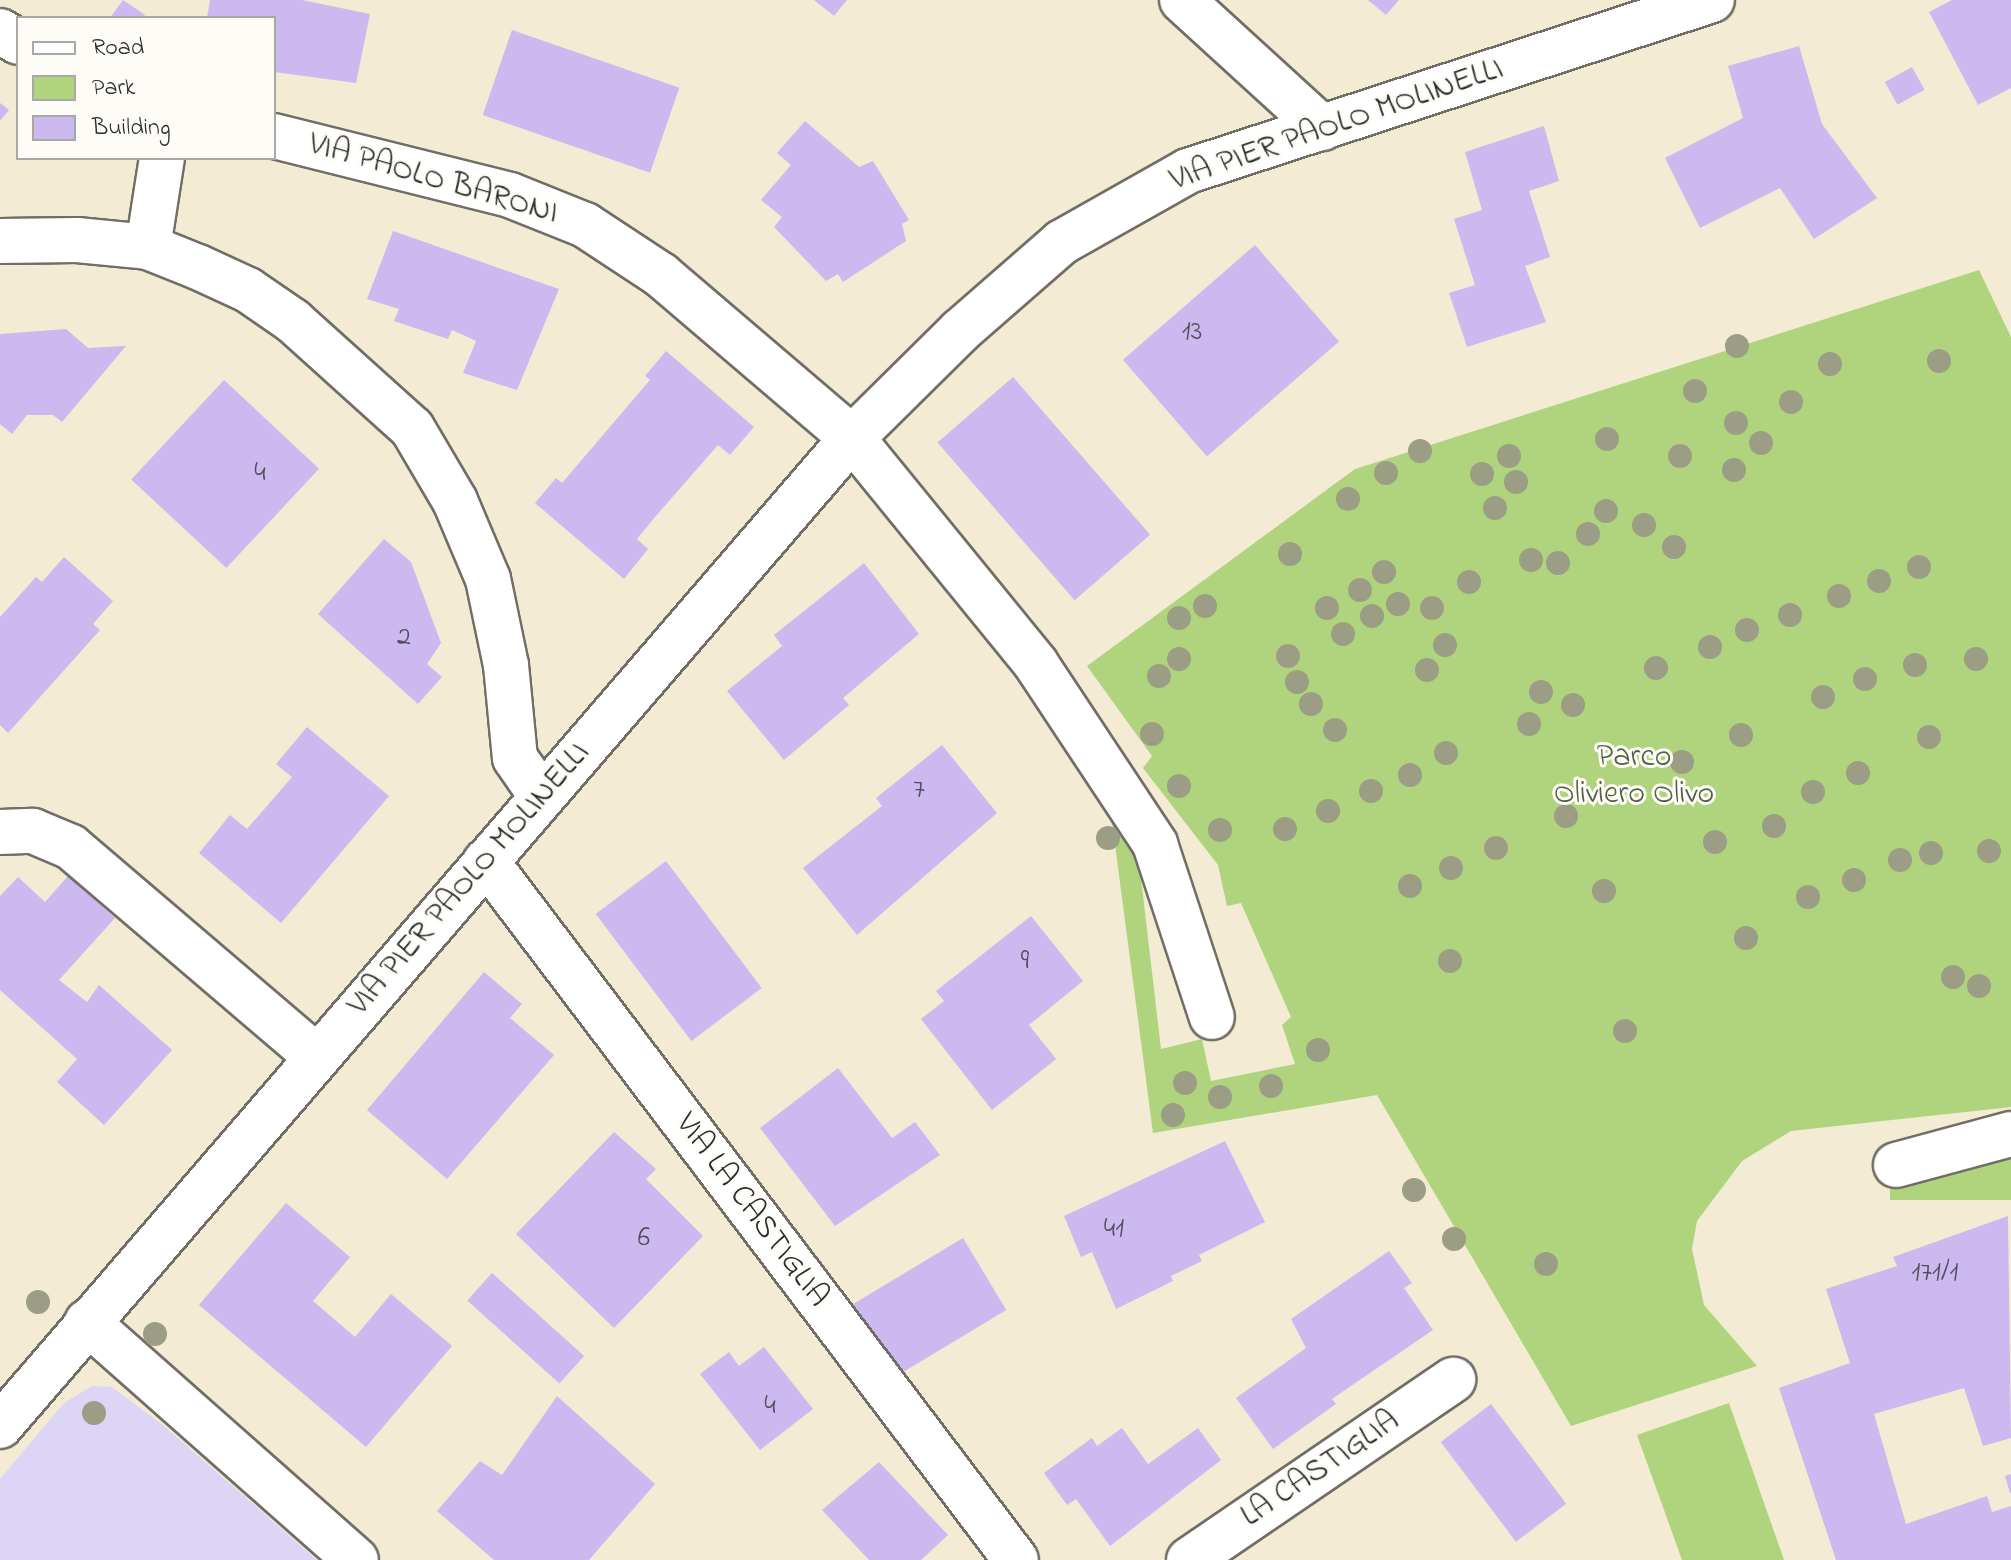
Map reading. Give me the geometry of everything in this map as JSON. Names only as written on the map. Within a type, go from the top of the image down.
[{"type":"street","points":[[1182,0],[1322,128]]},
{"type":"street","name":"VIA PIER PAOLO MOLINELLI","points":[[0,1426],[852,438],[960,331],[1062,242],[1188,171],[1712,0]]},
{"type":"street","name":"VIA PAOLO BARONI","points":[[276,136],[510,195],[585,225],[661,275],[852,438]]},
{"type":"street","points":[[148,247],[162,160]]},
{"type":"street","points":[[0,241],[148,247],[248,290],[293,321],[412,428],[455,501],[488,579],[506,665],[515,758],[542,797]]},
{"type":"street","points":[[852,438],[1036,664],[1155,844],[1212,1017]]},
{"type":"street","points":[[0,832],[33,831],[71,847],[317,1057]]},
{"type":"street","name":"VIA LA CASTIGLIA","points":[[486,861],[1016,1560]]},
{"type":"street","points":[[1896,1165],[2011,1134]]},
{"type":"street","points":[[87,1322],[356,1560]]},
{"type":"street","name":"LA CASTIGLIA","points":[[1189,1560],[1453,1380]]},
{"type":"shaded area","points":[[92,1386],[112,1387],[164,1426],[317,1560],[0,1560],[0,1479],[64,1403]]},
{"type":"green space","name":"Parco Oliviero Olivo","points":[[1979,270],[2011,337],[2011,1107],[1791,1131],[1742,1161],[1697,1221],[1692,1249],[1704,1305],[1757,1366],[1571,1426],[1377,1095],[1153,1133],[1110,807],[1137,844],[1161,1049],[1202,1039],[1211,1081],[1295,1064],[1282,1025],[1291,1017],[1241,903],[1227,906],[1218,865],[1143,768],[1152,756],[1087,666],[1355,469]]},
{"type":"green space","points":[[1890,1151],[2011,1151],[2011,1200],[1890,1200]]},
{"type":"green space","points":[[1729,1403],[1784,1560],[1682,1560],[1637,1435]]},
{"type":"building","points":[[123,0],[145,15],[144,16],[111,16]]},
{"type":"building","points":[[210,0],[302,0],[370,14],[356,83],[276,72],[276,16],[207,16]]},
{"type":"building","points":[[814,0],[847,0],[834,16]]},
{"type":"building","points":[[1368,0],[1399,0],[1386,15]]},
{"type":"building","points":[[1952,0],[2011,0],[2011,88],[1978,105],[1929,12]]},
{"type":"building","points":[[512,30],[679,88],[650,173],[483,115]]},
{"type":"building","points":[[1799,46],[1822,124],[1877,198],[1814,239],[1780,188],[1700,228],[1665,158],[1743,118],[1728,66]]},
{"type":"building","points":[[1912,67],[1925,90],[1897,105],[1885,82]]},
{"type":"building","points":[[0,103],[9,110],[0,121]]},
{"type":"building","points":[[805,121],[859,167],[873,161],[909,220],[902,224],[906,241],[843,282],[838,274],[826,281],[774,227],[782,217],[761,200],[791,165],[777,153]]},
{"type":"building","points":[[1544,126],[1559,181],[1529,191],[1550,257],[1525,266],[1546,322],[1467,347],[1449,293],[1475,285],[1454,219],[1482,210],[1465,152]]},
{"type":"building","points":[[393,231],[559,289],[517,390],[463,373],[476,341],[452,330],[448,339],[394,321],[399,309],[367,299]]},
{"type":"building","points":[[1255,245],[1339,342],[1207,456],[1123,360]]},
{"type":"building","points":[[66,329],[88,348],[126,346],[62,422],[53,415],[27,415],[12,434],[0,424],[0,334]]},
{"type":"building","points":[[666,351],[754,427],[730,455],[718,445],[655,517],[637,539],[648,549],[624,579],[535,503],[556,478],[562,483],[650,380],[645,376]]},
{"type":"building","points":[[1013,377],[1150,535],[1075,600],[938,443]]},
{"type":"building","points":[[224,380],[319,469],[226,568],[131,479]]},
{"type":"building","points":[[384,539],[411,562],[441,643],[427,664],[442,677],[418,704],[318,614]]},
{"type":"building","points":[[64,557],[113,601],[93,624],[100,630],[8,733],[0,725],[0,617],[36,577],[42,582]]},
{"type":"building","points":[[864,563],[919,634],[843,698],[849,705],[784,760],[727,691],[782,646],[774,635]]},
{"type":"building","points":[[307,727],[389,796],[281,923],[199,853],[230,815],[247,829],[292,777],[276,764]]},
{"type":"building","points":[[942,745],[997,813],[857,935],[803,868],[882,806],[876,798]]},
{"type":"building","points":[[666,861],[762,988],[691,1041],[596,914]]},
{"type":"building","points":[[68,876],[115,918],[59,980],[87,1002],[99,985],[172,1050],[104,1125],[57,1082],[77,1059],[0,990],[0,896],[18,877],[45,902]]},
{"type":"building","points":[[1031,916],[1083,981],[1029,1025],[1056,1059],[992,1110],[921,1019],[944,1001],[936,991]]},
{"type":"building","points":[[484,972],[522,1004],[510,1018],[554,1055],[447,1179],[367,1110]]},
{"type":"building","points":[[838,1068],[892,1138],[915,1122],[940,1155],[835,1226],[760,1128]]},
{"type":"building","points":[[614,1132],[656,1169],[646,1179],[703,1236],[614,1328],[516,1234]]},
{"type":"building","points":[[1225,1141],[1265,1222],[1199,1255],[1202,1261],[1171,1276],[1173,1281],[1116,1309],[1092,1252],[1081,1257],[1064,1216]]},
{"type":"building","points":[[286,1203],[350,1257],[313,1301],[355,1337],[391,1294],[452,1346],[366,1447],[199,1305]]},
{"type":"building","points":[[2008,1216],[2011,1438],[1983,1446],[1964,1388],[1874,1414],[1906,1524],[1987,1496],[1992,1512],[2011,1506],[2011,1560],[1836,1560],[1779,1388],[1850,1363],[1826,1289],[1897,1266],[1893,1257]]},
{"type":"building","points":[[963,1238],[1006,1310],[896,1376],[852,1304]]},
{"type":"building","points":[[1389,1251],[1412,1283],[1404,1288],[1433,1330],[1332,1399],[1336,1404],[1273,1449],[1236,1398],[1306,1348],[1291,1319]]},
{"type":"building","points":[[492,1273],[584,1356],[559,1383],[467,1300]]},
{"type":"building","points":[[764,1347],[813,1409],[760,1450],[700,1374],[729,1352],[739,1366]]},
{"type":"building","points":[[557,1396],[655,1484],[589,1560],[494,1560],[437,1511],[480,1461],[502,1475]]},
{"type":"building","points":[[1491,1404],[1566,1504],[1516,1542],[1441,1442]]},
{"type":"building","points":[[1122,1428],[1148,1464],[1198,1428],[1221,1460],[1110,1546],[1076,1499],[1067,1505],[1044,1473],[1092,1438],[1097,1446]]},
{"type":"building","points":[[879,1462],[948,1535],[921,1560],[869,1560],[822,1510]]},
{"type":"building","points":[[2011,1474],[2011,1493],[2010,1493],[2005,1476]]}]
